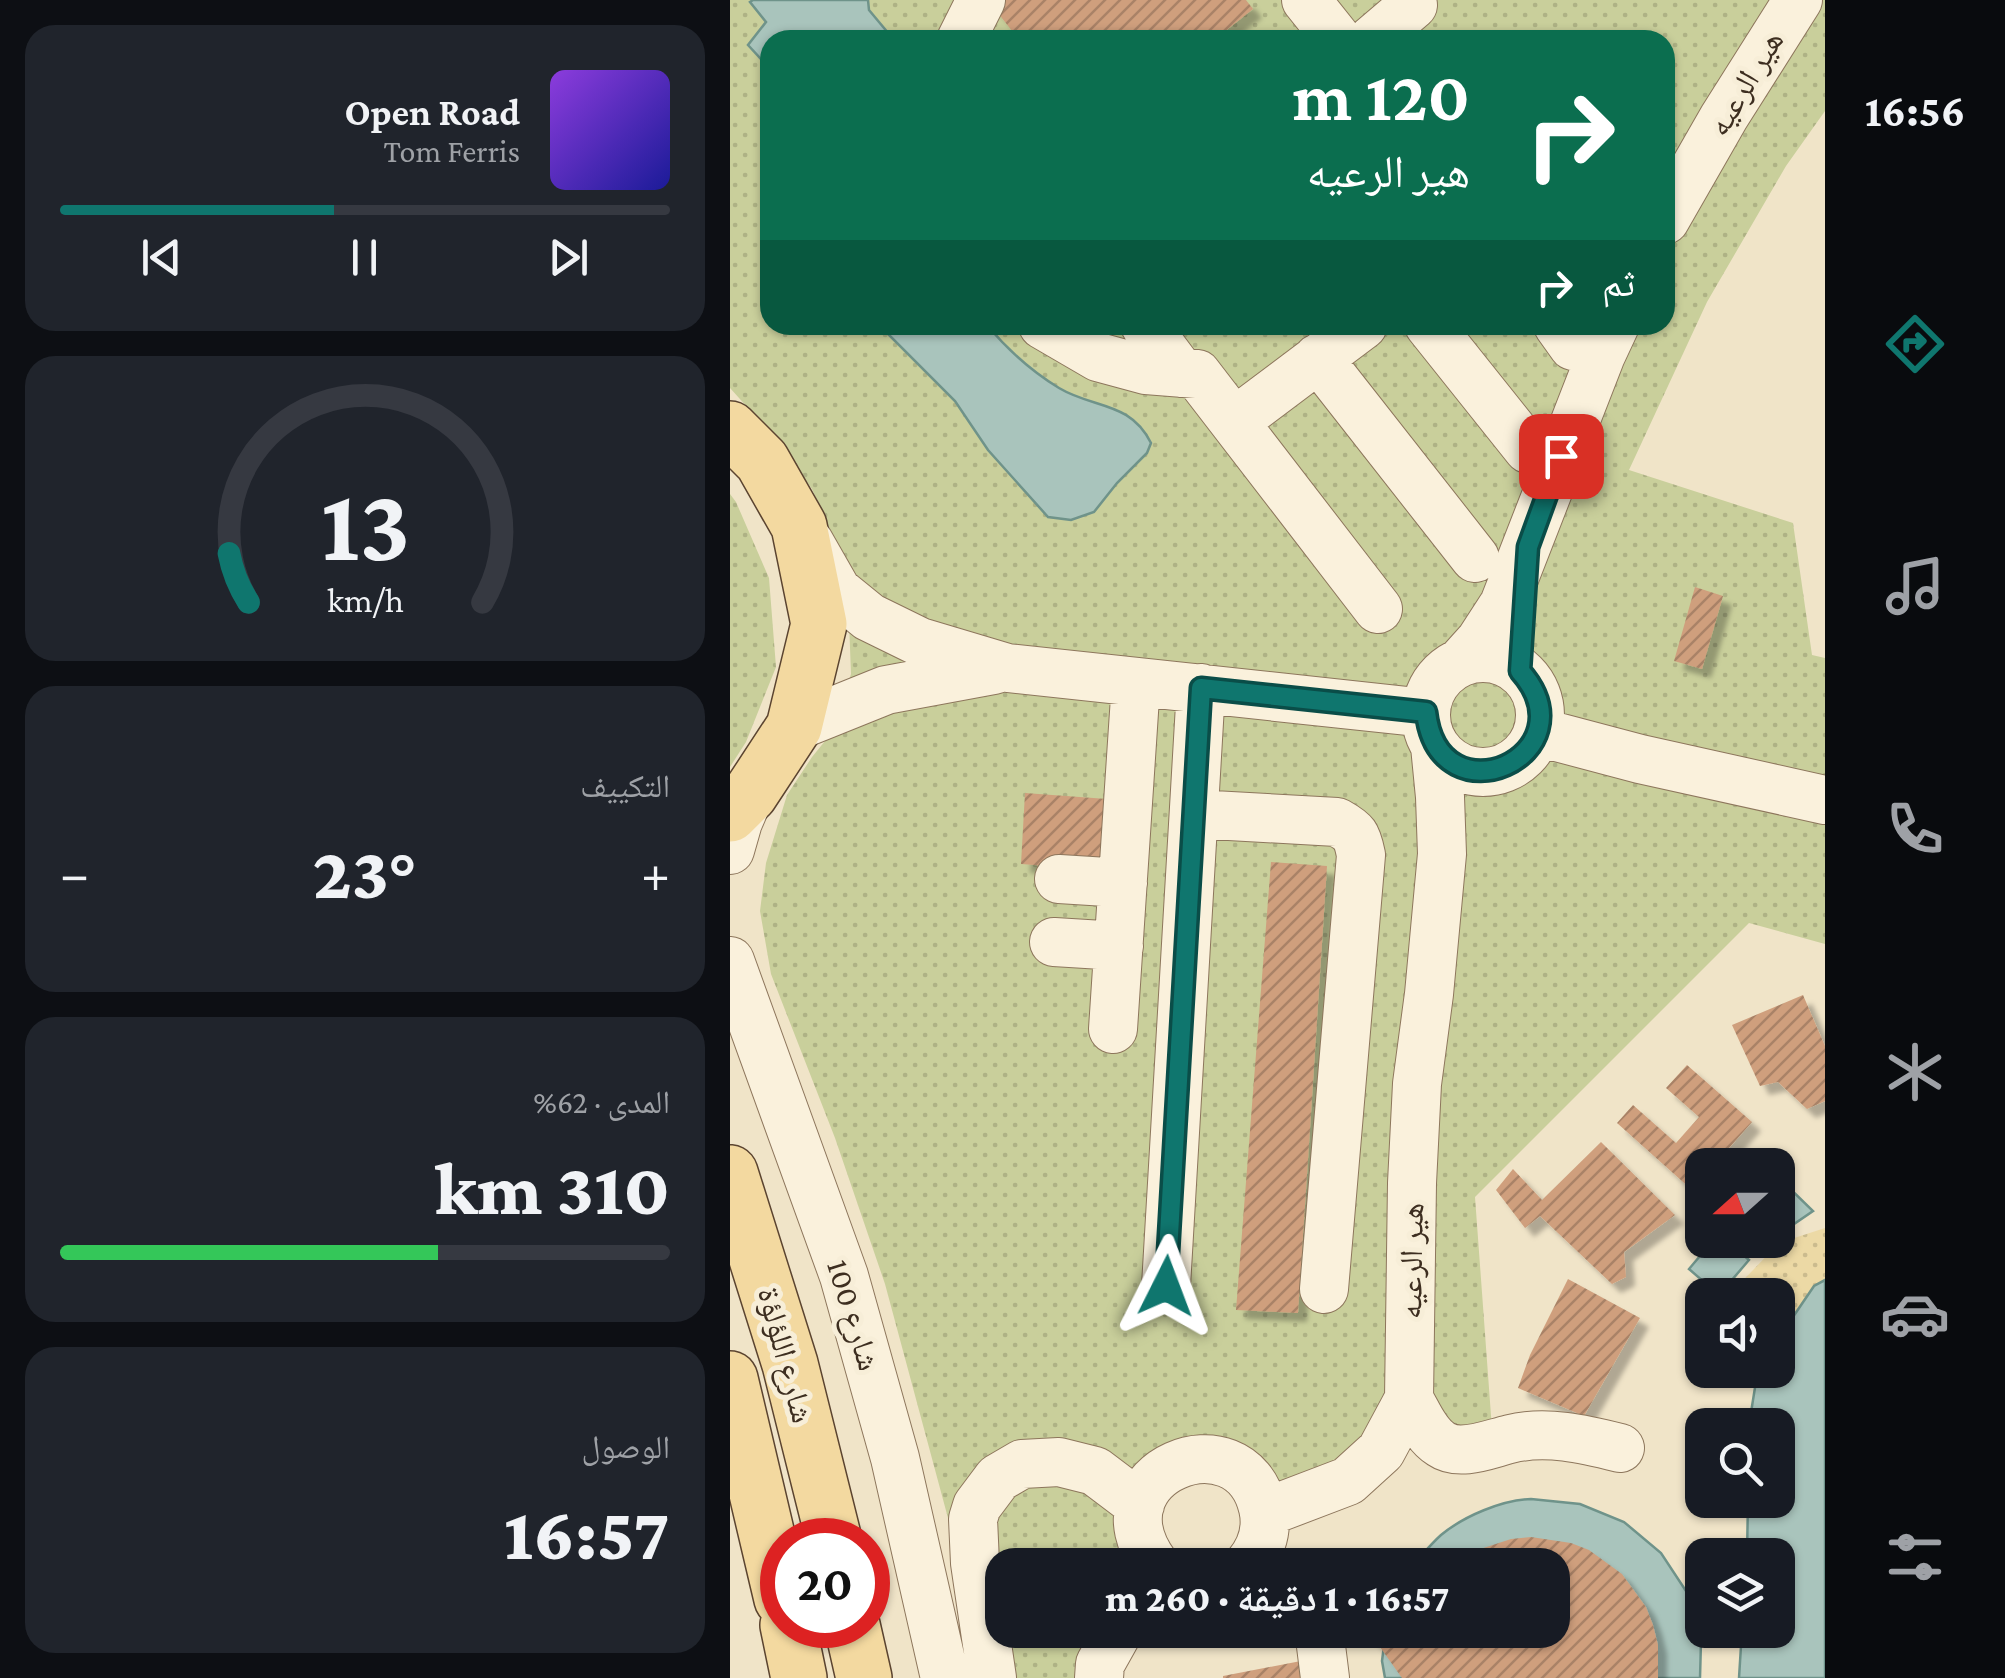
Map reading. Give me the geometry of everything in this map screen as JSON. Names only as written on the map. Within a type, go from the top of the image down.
[{"type":"main road","points":[[730,429],[762,461],[800,526],[819,624],[794,727],[740,804]]},
{"type":"main road","name":"شارع اللؤلؤة","points":[[730,1173],[790,1364],[828,1518]]},
{"type":"main road","name":"شارع اللؤلؤة","points":[[730,1379],[763,1518]]},
{"type":"main road","points":[[793,1648],[799,1678]]},
{"type":"main road","points":[[857,1648],[864,1678]]},
{"type":"street","points":[[965,30],[981,0]]},
{"type":"street","points":[[1306,0],[1330,30]]},
{"type":"street","name":"هير الرعيه","points":[[1675,203],[1798,0]]},
{"type":"street","points":[[1391,30],[1419,15]]},
{"type":"street","points":[[1061,335],[1098,356],[1146,370],[1197,374],[1378,609]]},
{"type":"street","points":[[1152,335],[1181,373]]},
{"type":"street","points":[[1234,422],[1349,335]]},
{"type":"street","points":[[1437,335],[1528,449]]},
{"type":"street","points":[[1462,661],[1492,658],[1507,662],[1531,684],[1538,699],[1538,732],[1532,745],[1523,756],[1498,770],[1483,772],[1456,765],[1444,757],[1430,729],[1428,696],[1436,681],[1462,661],[1480,640],[1504,604],[1568,439],[1593,335]]},
{"type":"street","points":[[1318,358],[1475,558]]},
{"type":"street","points":[[800,526],[837,590],[869,616],[920,642],[1007,668],[1201,688],[1430,729]]},
{"type":"street","points":[[1520,671],[1528,547]]},
{"type":"street","points":[[794,727],[886,690],[1007,668]]},
{"type":"street","points":[[1113,1029],[1136,682]]},
{"type":"street","points":[[1166,1286],[1201,688]]},
{"type":"street","name":"هير الرعيه","points":[[1264,1514],[1348,1481],[1382,1451],[1410,1399],[1417,1084],[1442,854],[1440,796],[1430,729]]},
{"type":"street","points":[[1538,732],[1825,800]]},
{"type":"street","name":"هير الرعيه","points":[[1434,930],[1472,820],[1498,770]]},
{"type":"street","points":[[730,850],[740,804]]},
{"type":"street","points":[[1194,814],[1337,822],[1357,836],[1360,855],[1324,1289]]},
{"type":"street","points":[[1059,878],[1123,883]]},
{"type":"street","points":[[1054,942],[1119,946]]},
{"type":"street","name":"شارع 100","points":[[730,961],[844,1276],[896,1458],[949,1671]]},
{"type":"street","points":[[1410,1399],[1430,1435],[1444,1447],[1462,1450],[1514,1438],[1550,1436],[1580,1438],[1620,1448]]},
{"type":"street","points":[[1144,1548],[1138,1530],[1145,1492],[1164,1470],[1177,1463],[1205,1458],[1233,1466],[1254,1486],[1264,1514],[1260,1548]]},
{"type":"street","points":[[992,1678],[975,1563],[973,1519],[977,1506],[998,1478],[1022,1464],[1059,1462],[1095,1472],[1140,1506]]},
{"type":"street","points":[[1321,1648],[1325,1678]]},
{"type":"green space","points":[[730,0],[1825,0],[1825,111],[1786,166],[1707,302],[1629,470],[1793,523],[1812,655],[1825,658],[1825,944],[1749,923],[1475,1197],[1492,1429],[1357,1456],[1283,1494],[1274,1475],[1261,1461],[1223,1439],[1200,1436],[1165,1445],[1134,1548],[985,1548],[985,1623],[962,1570],[885,1284],[835,1138],[771,974],[760,911],[766,863],[787,795],[834,730],[851,674],[847,569],[812,489],[776,439],[730,388]]},
{"type":"green space","points":[[730,494],[769,578],[776,667],[746,742],[730,767]]},
{"type":"green space","points":[[996,1648],[1092,1648],[1079,1678],[1009,1678]]},
{"type":"sand","points":[[1825,1228],[1825,1280],[1814,1286],[1795,1314],[1795,1278],[1745,1278],[1765,1258],[1795,1258],[1795,1238]]},
{"type":"water","points":[[868,0],[869,10],[886,30],[760,30],[760,58],[748,45],[766,22],[750,2]]},
{"type":"water","points":[[889,335],[996,335],[1049,381],[1072,395],[1133,420],[1151,443],[1147,453],[1094,512],[1071,520],[1048,517],[988,450],[955,401]]},
{"type":"water","points":[[1795,1194],[1813,1211],[1795,1223]]},
{"type":"water","points":[[1698,1258],[1749,1260],[1734,1278],[1699,1278],[1689,1269]]},
{"type":"water","points":[[1825,1280],[1825,1678],[1739,1678],[1741,1648],[1795,1648],[1795,1538],[1747,1538],[1748,1518],[1795,1518],[1795,1408],[1752,1408],[1755,1388],[1795,1388],[1795,1314],[1814,1286]]},
{"type":"water","points":[[1520,1500],[1580,1504],[1624,1522],[1661,1553],[1685,1589],[1685,1648],[1701,1648],[1700,1678],[1385,1678],[1384,1648],[1570,1648],[1570,1548],[1429,1548],[1461,1522],[1484,1510]]},
{"type":"building","points":[[988,0],[1246,0],[1253,9],[1227,30],[1011,30]]},
{"type":"building","points":[[1695,587],[1723,596],[1702,669],[1674,661]]},
{"type":"building","points":[[1025,793],[1107,799],[1101,870],[1021,864]]},
{"type":"building","points":[[1271,862],[1327,866],[1298,1313],[1236,1310]]},
{"type":"building","points":[[1803,995],[1825,1046],[1825,1101],[1807,1109],[1778,1082],[1760,1086],[1732,1025]]},
{"type":"building","points":[[1687,1065],[1752,1122],[1729,1148],[1685,1148],[1685,1184],[1617,1123],[1633,1105],[1676,1143],[1699,1117],[1666,1088]]},
{"type":"building","points":[[1601,1142],[1675,1215],[1624,1252],[1626,1277],[1612,1284],[1540,1216],[1525,1228],[1496,1190],[1513,1169],[1542,1200]]},
{"type":"building","points":[[1568,1279],[1640,1318],[1584,1416],[1518,1388]]},
{"type":"building","points":[[1531,1537],[1571,1543],[1589,1550],[1622,1574],[1646,1607],[1653,1625],[1658,1645],[1658,1678],[1402,1678],[1381,1648],[1570,1648],[1570,1548],[1484,1548]]},
{"type":"building","points":[[1306,1660],[1309,1678],[1223,1678],[1223,1676]]},
{"type":"route","points":[[1166,1286],[1201,688],[1426,712],[1435,746],[1456,765],[1483,772],[1511,765],[1523,756],[1538,732],[1538,699],[1520,671],[1528,547],[1561,456]]}]
